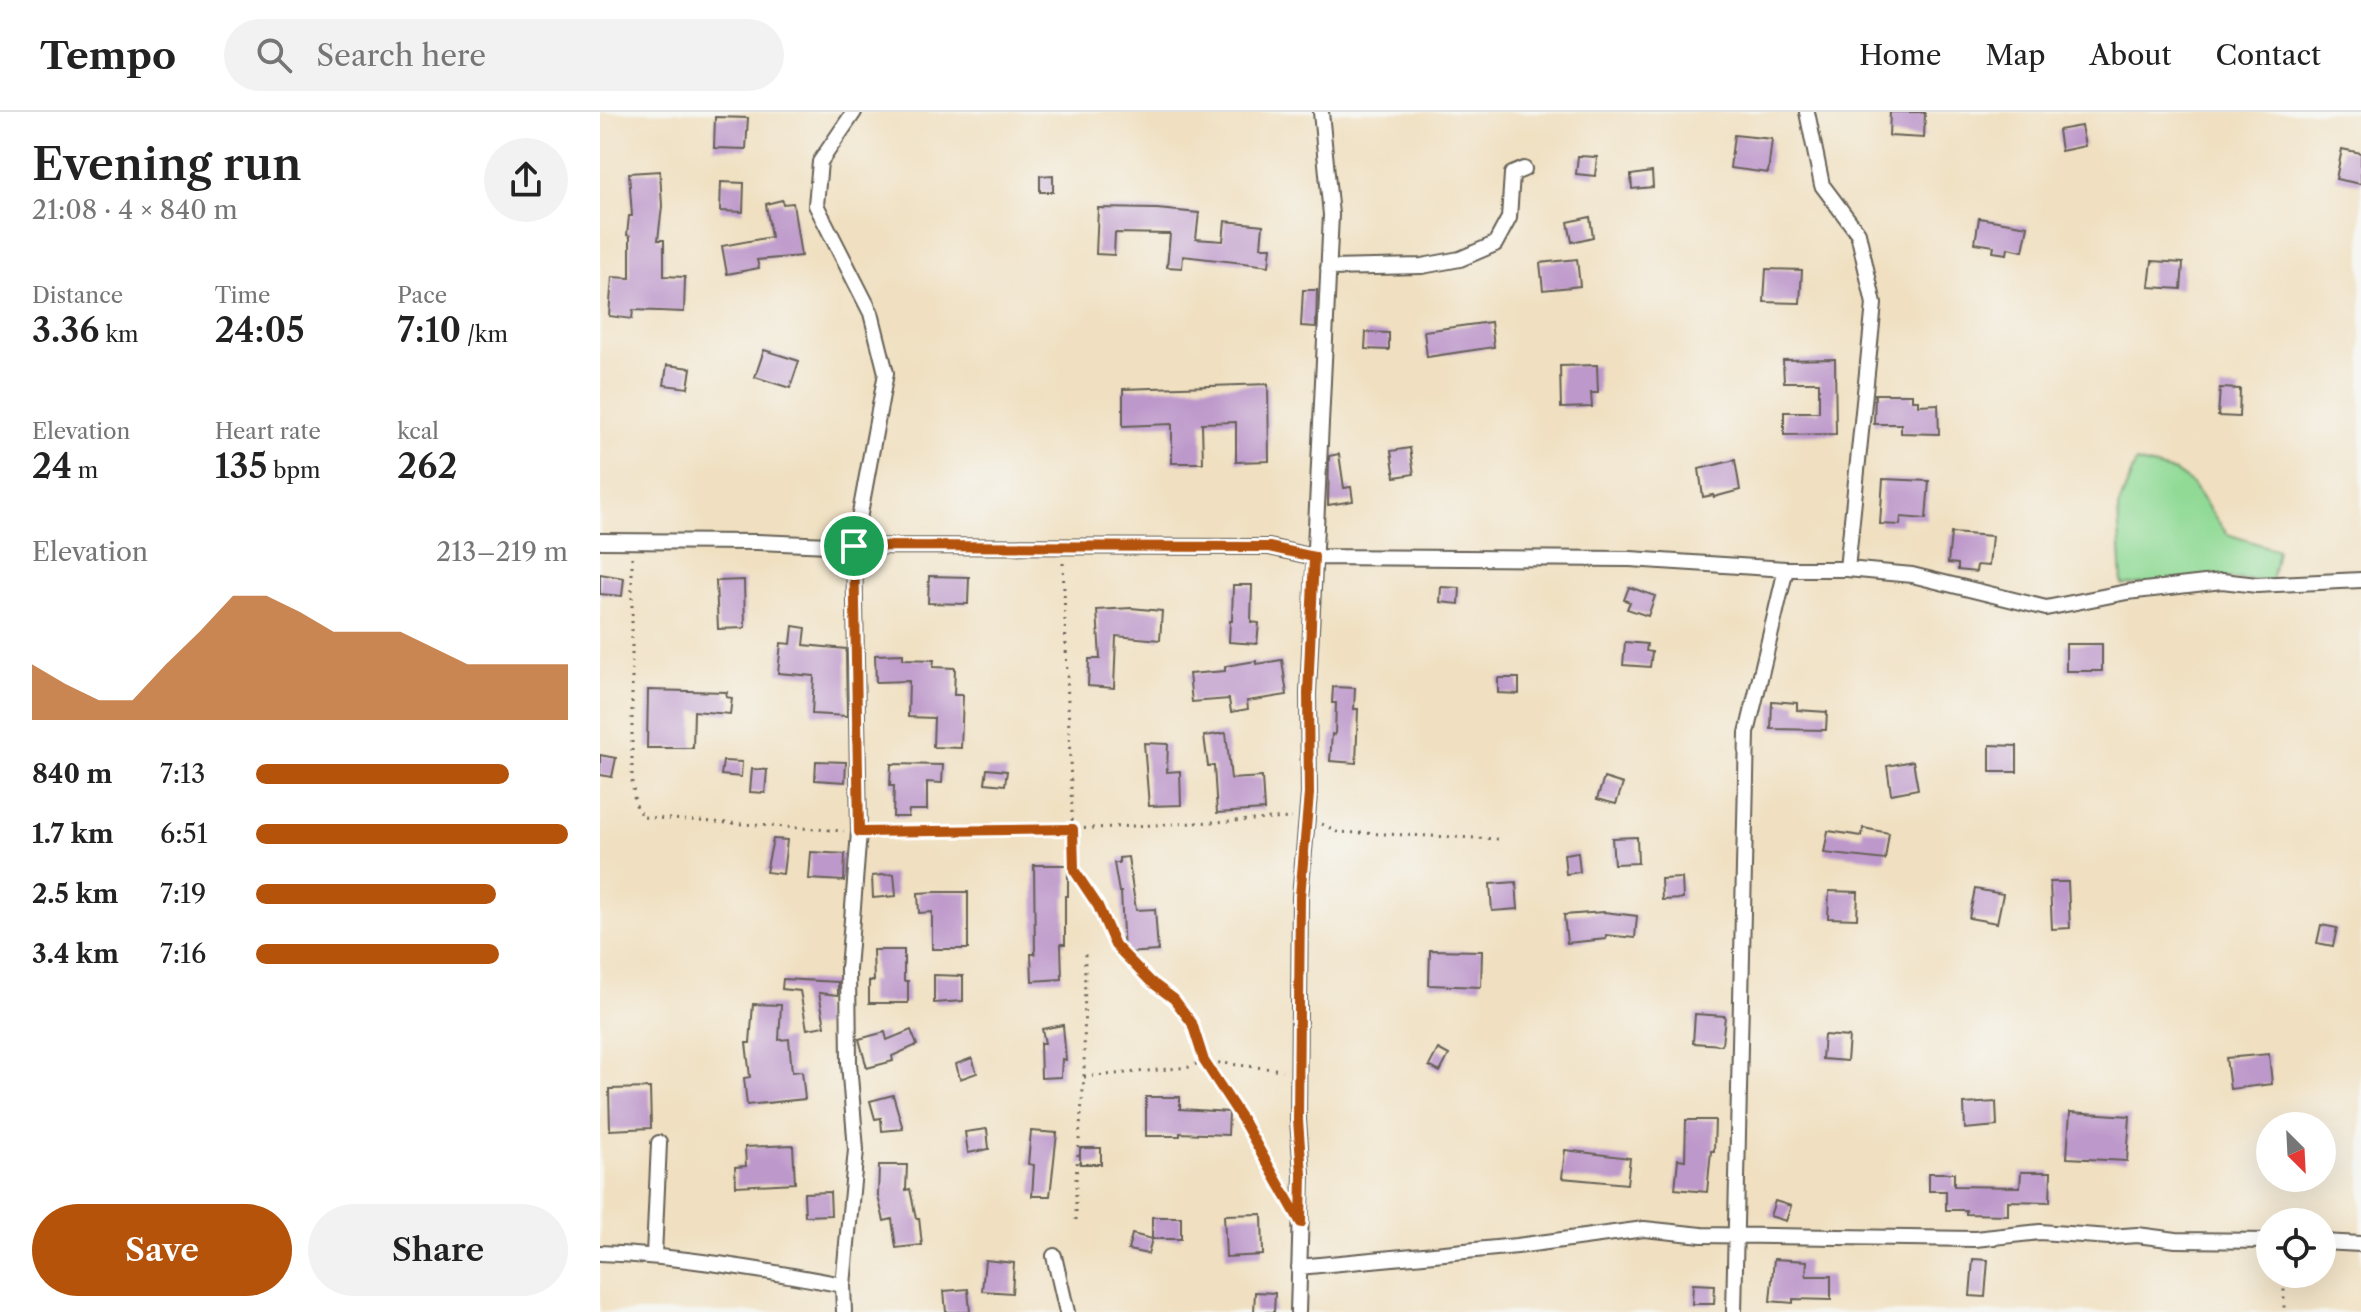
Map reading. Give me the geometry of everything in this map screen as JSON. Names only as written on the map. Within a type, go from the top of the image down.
[{"type":"street","points":[[844,1312],[843,1285],[856,1150],[849,1063],[848,969],[859,832],[854,546],[886,373],[871,313],[816,205],[820,162],[854,112]]},
{"type":"street","points":[[1298,1312],[1302,1174],[1298,1120],[1300,897],[1307,818],[1314,557],[1331,215],[1321,112]]},
{"type":"street","points":[[1807,112],[1822,185],[1858,233],[1874,304],[1847,569]]},
{"type":"street","points":[[1328,268],[1422,266],[1460,259],[1495,244],[1509,218],[1512,174],[1524,169]]},
{"type":"street","points":[[600,541],[1063,548],[1269,547],[1314,557],[1630,559],[1786,569],[1847,569],[1912,575],[2046,608],[2127,592],[2222,581],[2257,585],[2361,580]]},
{"type":"street","points":[[1734,1312],[1747,733],[1786,569]]},
{"type":"street","points":[[654,1255],[659,1143]]},
{"type":"street","points":[[1299,1267],[1517,1246],[1644,1229],[1702,1235],[1975,1239],[2040,1232],[2256,1240]]},
{"type":"street","points":[[2336,1243],[2361,1244]]},
{"type":"street","points":[[600,1253],[654,1255],[843,1285]]},
{"type":"street","points":[[1054,1256],[1067,1312]]},
{"type":"path","points":[[633,541],[632,781],[635,803],[642,817],[859,832],[1073,829],[1307,818],[1337,832],[1500,839]]},
{"type":"path","points":[[1063,548],[1074,870],[1098,906],[1115,945],[1150,981],[1174,999],[1192,1023],[1204,1061],[1287,1197]]},
{"type":"path","points":[[1076,1220],[1084,1077],[1085,952]]},
{"type":"path","points":[[1084,1077],[1189,1067],[1204,1061],[1298,1072]]},
{"type":"path","points":[[2284,1288],[2284,1312]]},
{"type":"green space","points":[[2136,462],[2175,472],[2191,483],[2227,534],[2277,550],[2271,582],[2222,578],[2122,585],[2118,508]]},
{"type":"building","points":[[1890,112],[1925,112],[1924,138],[1889,136]]},
{"type":"building","points":[[715,117],[748,118],[746,149],[714,148]]},
{"type":"building","points":[[2081,126],[2085,146],[2061,151],[2058,130]]},
{"type":"building","points":[[1734,135],[1772,139],[1768,173],[1730,168]]},
{"type":"building","points":[[2342,149],[2361,153],[2361,184],[2336,179]]},
{"type":"building","points":[[1578,156],[1597,157],[1595,176],[1576,174]]},
{"type":"building","points":[[660,171],[662,206],[658,240],[664,240],[664,276],[685,277],[684,312],[633,310],[632,319],[609,316],[612,277],[630,278],[630,236],[627,235],[629,216],[632,216],[629,173]]},
{"type":"building","points":[[1652,172],[1653,187],[1632,189],[1631,175]]},
{"type":"building","points":[[1053,175],[1053,192],[1040,192],[1040,176]]},
{"type":"building","points":[[721,182],[744,183],[743,212],[720,211]]},
{"type":"building","points":[[782,200],[783,204],[793,203],[801,256],[757,260],[759,268],[727,274],[722,246],[771,237],[766,204]]},
{"type":"building","points":[[1098,208],[1199,213],[1196,239],[1223,241],[1225,221],[1263,225],[1261,247],[1271,247],[1269,266],[1183,256],[1182,268],[1167,267],[1170,234],[1115,233],[1114,255],[1096,254]]},
{"type":"building","points":[[1590,217],[1593,237],[1572,242],[1568,222]]},
{"type":"building","points":[[1979,218],[2028,226],[2023,251],[2008,248],[2007,254],[1993,252],[1994,246],[1975,243]]},
{"type":"building","points":[[1577,259],[1580,286],[1543,290],[1540,263]]},
{"type":"building","points":[[2152,261],[2183,263],[2181,289],[2149,287]]},
{"type":"building","points":[[1766,269],[1802,270],[1800,303],[1764,302]]},
{"type":"building","points":[[1303,290],[1317,290],[1316,327],[1301,326]]},
{"type":"building","points":[[1491,322],[1494,347],[1427,357],[1424,331]]},
{"type":"building","points":[[1366,332],[1389,333],[1389,350],[1365,349]]},
{"type":"building","points":[[764,350],[799,361],[790,388],[755,377]]},
{"type":"building","points":[[1835,359],[1836,434],[1784,435],[1784,412],[1819,412],[1819,382],[1784,382],[1783,360]]},
{"type":"building","points":[[667,365],[691,368],[688,388],[664,385]]},
{"type":"building","points":[[1597,365],[1598,393],[1591,393],[1592,407],[1561,408],[1560,366]]},
{"type":"building","points":[[1268,384],[1269,461],[1236,462],[1236,422],[1202,423],[1203,463],[1172,463],[1172,424],[1123,426],[1123,389]]},
{"type":"building","points":[[2220,388],[2240,389],[2239,417],[2218,416]]},
{"type":"building","points":[[1875,394],[1912,394],[1912,400],[1918,400],[1918,405],[1938,404],[1939,434],[1901,433],[1901,424],[1874,424]]},
{"type":"building","points":[[1410,448],[1414,474],[1395,477],[1391,451]]},
{"type":"building","points":[[1339,454],[1344,488],[1351,487],[1353,501],[1328,505],[1329,456]]},
{"type":"building","points":[[1735,460],[1740,490],[1703,497],[1699,469]]},
{"type":"building","points":[[1883,479],[1929,481],[1926,519],[1901,517],[1900,525],[1880,524]]},
{"type":"building","points":[[1951,533],[1992,536],[1989,566],[1977,565],[1976,572],[1958,570],[1958,564],[1948,563]]},
{"type":"building","points":[[600,574],[624,578],[622,596],[600,594]]},
{"type":"building","points":[[929,576],[969,577],[968,604],[928,603]]},
{"type":"building","points":[[744,580],[745,628],[718,629],[716,581]]},
{"type":"building","points":[[1233,585],[1252,585],[1251,622],[1259,623],[1257,644],[1229,642]]},
{"type":"building","points":[[1441,587],[1460,588],[1459,604],[1440,602]]},
{"type":"building","points":[[1629,587],[1655,596],[1648,616],[1627,609],[1630,602],[1624,600]]},
{"type":"building","points":[[1131,608],[1162,611],[1160,640],[1116,636],[1114,688],[1088,686],[1089,659],[1100,659],[1097,610]]},
{"type":"building","points":[[793,626],[806,628],[804,645],[846,649],[847,716],[812,714],[814,676],[778,673],[781,643],[791,644]]},
{"type":"building","points":[[1625,642],[1647,644],[1646,651],[1652,652],[1650,667],[1623,665]]},
{"type":"building","points":[[2066,644],[2102,644],[2102,671],[2066,671]]},
{"type":"building","points":[[903,654],[903,659],[934,660],[933,667],[955,668],[954,695],[963,695],[961,748],[933,747],[934,718],[908,717],[909,681],[876,682],[875,655]]},
{"type":"building","points":[[1282,660],[1287,695],[1247,701],[1248,709],[1231,712],[1229,699],[1192,702],[1189,674],[1225,671],[1225,666],[1256,661],[1256,664]]},
{"type":"building","points":[[1498,678],[1519,678],[1519,694],[1498,693]]},
{"type":"building","points":[[1333,687],[1355,688],[1354,709],[1358,709],[1356,763],[1330,761],[1332,734],[1335,735]]},
{"type":"building","points":[[648,690],[727,692],[726,697],[732,698],[730,714],[694,711],[693,748],[647,748]]},
{"type":"building","points":[[1772,701],[1797,703],[1797,710],[1827,712],[1826,730],[1771,729]]},
{"type":"building","points":[[1226,733],[1231,779],[1262,777],[1264,810],[1217,813],[1214,766],[1208,766],[1204,736]]},
{"type":"building","points":[[1144,743],[1168,744],[1167,772],[1180,771],[1181,805],[1149,806]]},
{"type":"building","points":[[1990,745],[2017,746],[2017,772],[1990,772]]},
{"type":"building","points":[[600,755],[616,758],[612,777],[600,775]]},
{"type":"building","points":[[723,761],[742,762],[741,777],[721,775]]},
{"type":"building","points":[[816,761],[846,762],[845,782],[815,780]]},
{"type":"building","points":[[1913,761],[1918,789],[1891,794],[1887,766]]},
{"type":"building","points":[[891,764],[943,765],[942,783],[927,782],[927,810],[909,810],[908,817],[893,817]]},
{"type":"building","points":[[752,769],[767,770],[765,793],[750,792]]},
{"type":"building","points":[[987,769],[1007,771],[1005,785],[985,783]]},
{"type":"building","points":[[1604,778],[1623,784],[1616,804],[1597,799]]},
{"type":"building","points":[[1863,828],[1889,833],[1885,860],[1824,853],[1828,831],[1862,836]]},
{"type":"building","points":[[1637,837],[1638,863],[1614,864],[1612,838]]},
{"type":"building","points":[[773,839],[787,840],[783,874],[766,872]]},
{"type":"building","points":[[811,852],[845,854],[844,881],[809,879]]},
{"type":"building","points":[[1578,852],[1580,872],[1566,874],[1564,854]]},
{"type":"building","points":[[1128,857],[1136,910],[1155,909],[1158,951],[1124,953],[1121,892],[1114,863],[1119,863],[1119,858]]},
{"type":"building","points":[[1034,865],[1068,865],[1065,944],[1061,944],[1062,979],[1032,981],[1031,954],[1035,954]]},
{"type":"building","points":[[894,874],[896,896],[873,898],[872,876]]},
{"type":"building","points":[[1682,878],[1683,899],[1662,900],[1661,879]]},
{"type":"building","points":[[1516,882],[1518,909],[1492,911],[1490,884]]},
{"type":"building","points":[[2050,882],[2068,882],[2070,928],[2052,929]]},
{"type":"building","points":[[1975,889],[2003,894],[1997,923],[1969,918]]},
{"type":"building","points":[[1829,891],[1858,892],[1857,919],[1828,918]]},
{"type":"building","points":[[968,892],[968,949],[932,949],[932,912],[919,913],[918,893]]},
{"type":"building","points":[[1604,912],[1637,916],[1635,938],[1606,935],[1606,939],[1567,943],[1564,915]]},
{"type":"building","points":[[2321,925],[2337,928],[2333,946],[2317,943]]},
{"type":"building","points":[[873,950],[904,950],[908,1003],[869,1003],[869,981],[874,981]]},
{"type":"building","points":[[1430,950],[1482,951],[1481,987],[1429,985]]},
{"type":"building","points":[[934,975],[963,976],[963,1001],[934,1003]]},
{"type":"building","points":[[783,979],[838,982],[838,995],[819,993],[825,1026],[807,1029],[800,991],[782,989]]},
{"type":"building","points":[[753,1004],[781,1005],[779,1040],[789,1039],[792,1072],[802,1071],[805,1099],[747,1105],[744,1078],[750,1077],[746,1043],[750,1043]]},
{"type":"building","points":[[1695,1014],[1725,1016],[1722,1045],[1693,1043]]},
{"type":"building","points":[[1063,1025],[1066,1060],[1062,1059],[1061,1077],[1041,1078],[1040,1043],[1045,1043],[1042,1029]]},
{"type":"building","points":[[911,1030],[917,1045],[892,1056],[893,1061],[867,1068],[859,1039],[885,1032],[887,1040]]},
{"type":"building","points":[[1824,1035],[1849,1037],[1847,1061],[1822,1059]]},
{"type":"building","points":[[1438,1049],[1449,1055],[1440,1072],[1429,1066]]},
{"type":"building","points":[[2269,1054],[2272,1084],[2230,1089],[2226,1058]]},
{"type":"building","points":[[972,1058],[977,1073],[960,1079],[956,1064]]},
{"type":"building","points":[[650,1088],[651,1128],[610,1130],[609,1089]]},
{"type":"building","points":[[893,1095],[903,1129],[882,1131],[881,1118],[875,1119],[870,1101]]},
{"type":"building","points":[[1146,1097],[1180,1097],[1180,1109],[1229,1112],[1228,1135],[1180,1133],[1180,1136],[1146,1136]]},
{"type":"building","points":[[1996,1102],[1997,1126],[1965,1129],[1964,1104]]},
{"type":"building","points":[[2070,1112],[2130,1116],[2127,1161],[2067,1158]]},
{"type":"building","points":[[1686,1120],[1715,1120],[1714,1151],[1711,1151],[1707,1192],[1675,1189],[1678,1159],[1685,1160]]},
{"type":"building","points":[[987,1129],[989,1149],[968,1153],[965,1132]]},
{"type":"building","points":[[1031,1131],[1057,1133],[1050,1196],[1032,1196],[1034,1165],[1028,1164]]},
{"type":"building","points":[[793,1145],[795,1183],[736,1186],[735,1167],[746,1166],[745,1147]]},
{"type":"building","points":[[1080,1148],[1101,1148],[1101,1164],[1080,1164]]},
{"type":"building","points":[[1565,1150],[1630,1158],[1627,1184],[1562,1178]]},
{"type":"building","points":[[879,1165],[907,1165],[906,1190],[910,1189],[916,1218],[919,1218],[922,1245],[896,1248],[892,1219],[884,1221],[878,1196]]},
{"type":"building","points":[[2021,1172],[2051,1172],[2050,1202],[2008,1201],[2008,1215],[1966,1214],[1966,1210],[1946,1210],[1946,1191],[1929,1191],[1929,1173],[1954,1173],[1954,1186],[2020,1187]]},
{"type":"building","points":[[830,1192],[831,1215],[805,1216],[804,1193]]},
{"type":"building","points":[[1775,1201],[1791,1206],[1786,1221],[1770,1216]]},
{"type":"building","points":[[1262,1214],[1263,1255],[1226,1257],[1224,1215]]},
{"type":"building","points":[[1152,1217],[1181,1217],[1181,1239],[1152,1239]]},
{"type":"building","points":[[1132,1234],[1152,1239],[1148,1254],[1128,1250]]},
{"type":"building","points":[[1774,1259],[1807,1261],[1806,1276],[1831,1276],[1831,1300],[1770,1301]]},
{"type":"building","points":[[1973,1259],[1988,1260],[1985,1297],[1970,1296]]},
{"type":"building","points":[[985,1260],[1014,1263],[1012,1293],[982,1291]]},
{"type":"building","points":[[1693,1284],[1715,1285],[1714,1304],[1692,1304]]},
{"type":"building","points":[[968,1289],[970,1312],[946,1312],[944,1291]]},
{"type":"building","points":[[1255,1292],[1275,1293],[1274,1312],[1254,1312]]},
{"type":"route","points":[[854,546],[1269,547],[1314,557],[1308,693],[1309,794],[1300,897],[1298,1120],[1302,1174],[1301,1223],[1242,1119],[1204,1061],[1192,1023],[1174,999],[1150,981],[1115,945],[1098,906],[1074,870],[1073,829],[859,832],[854,546]]}]
